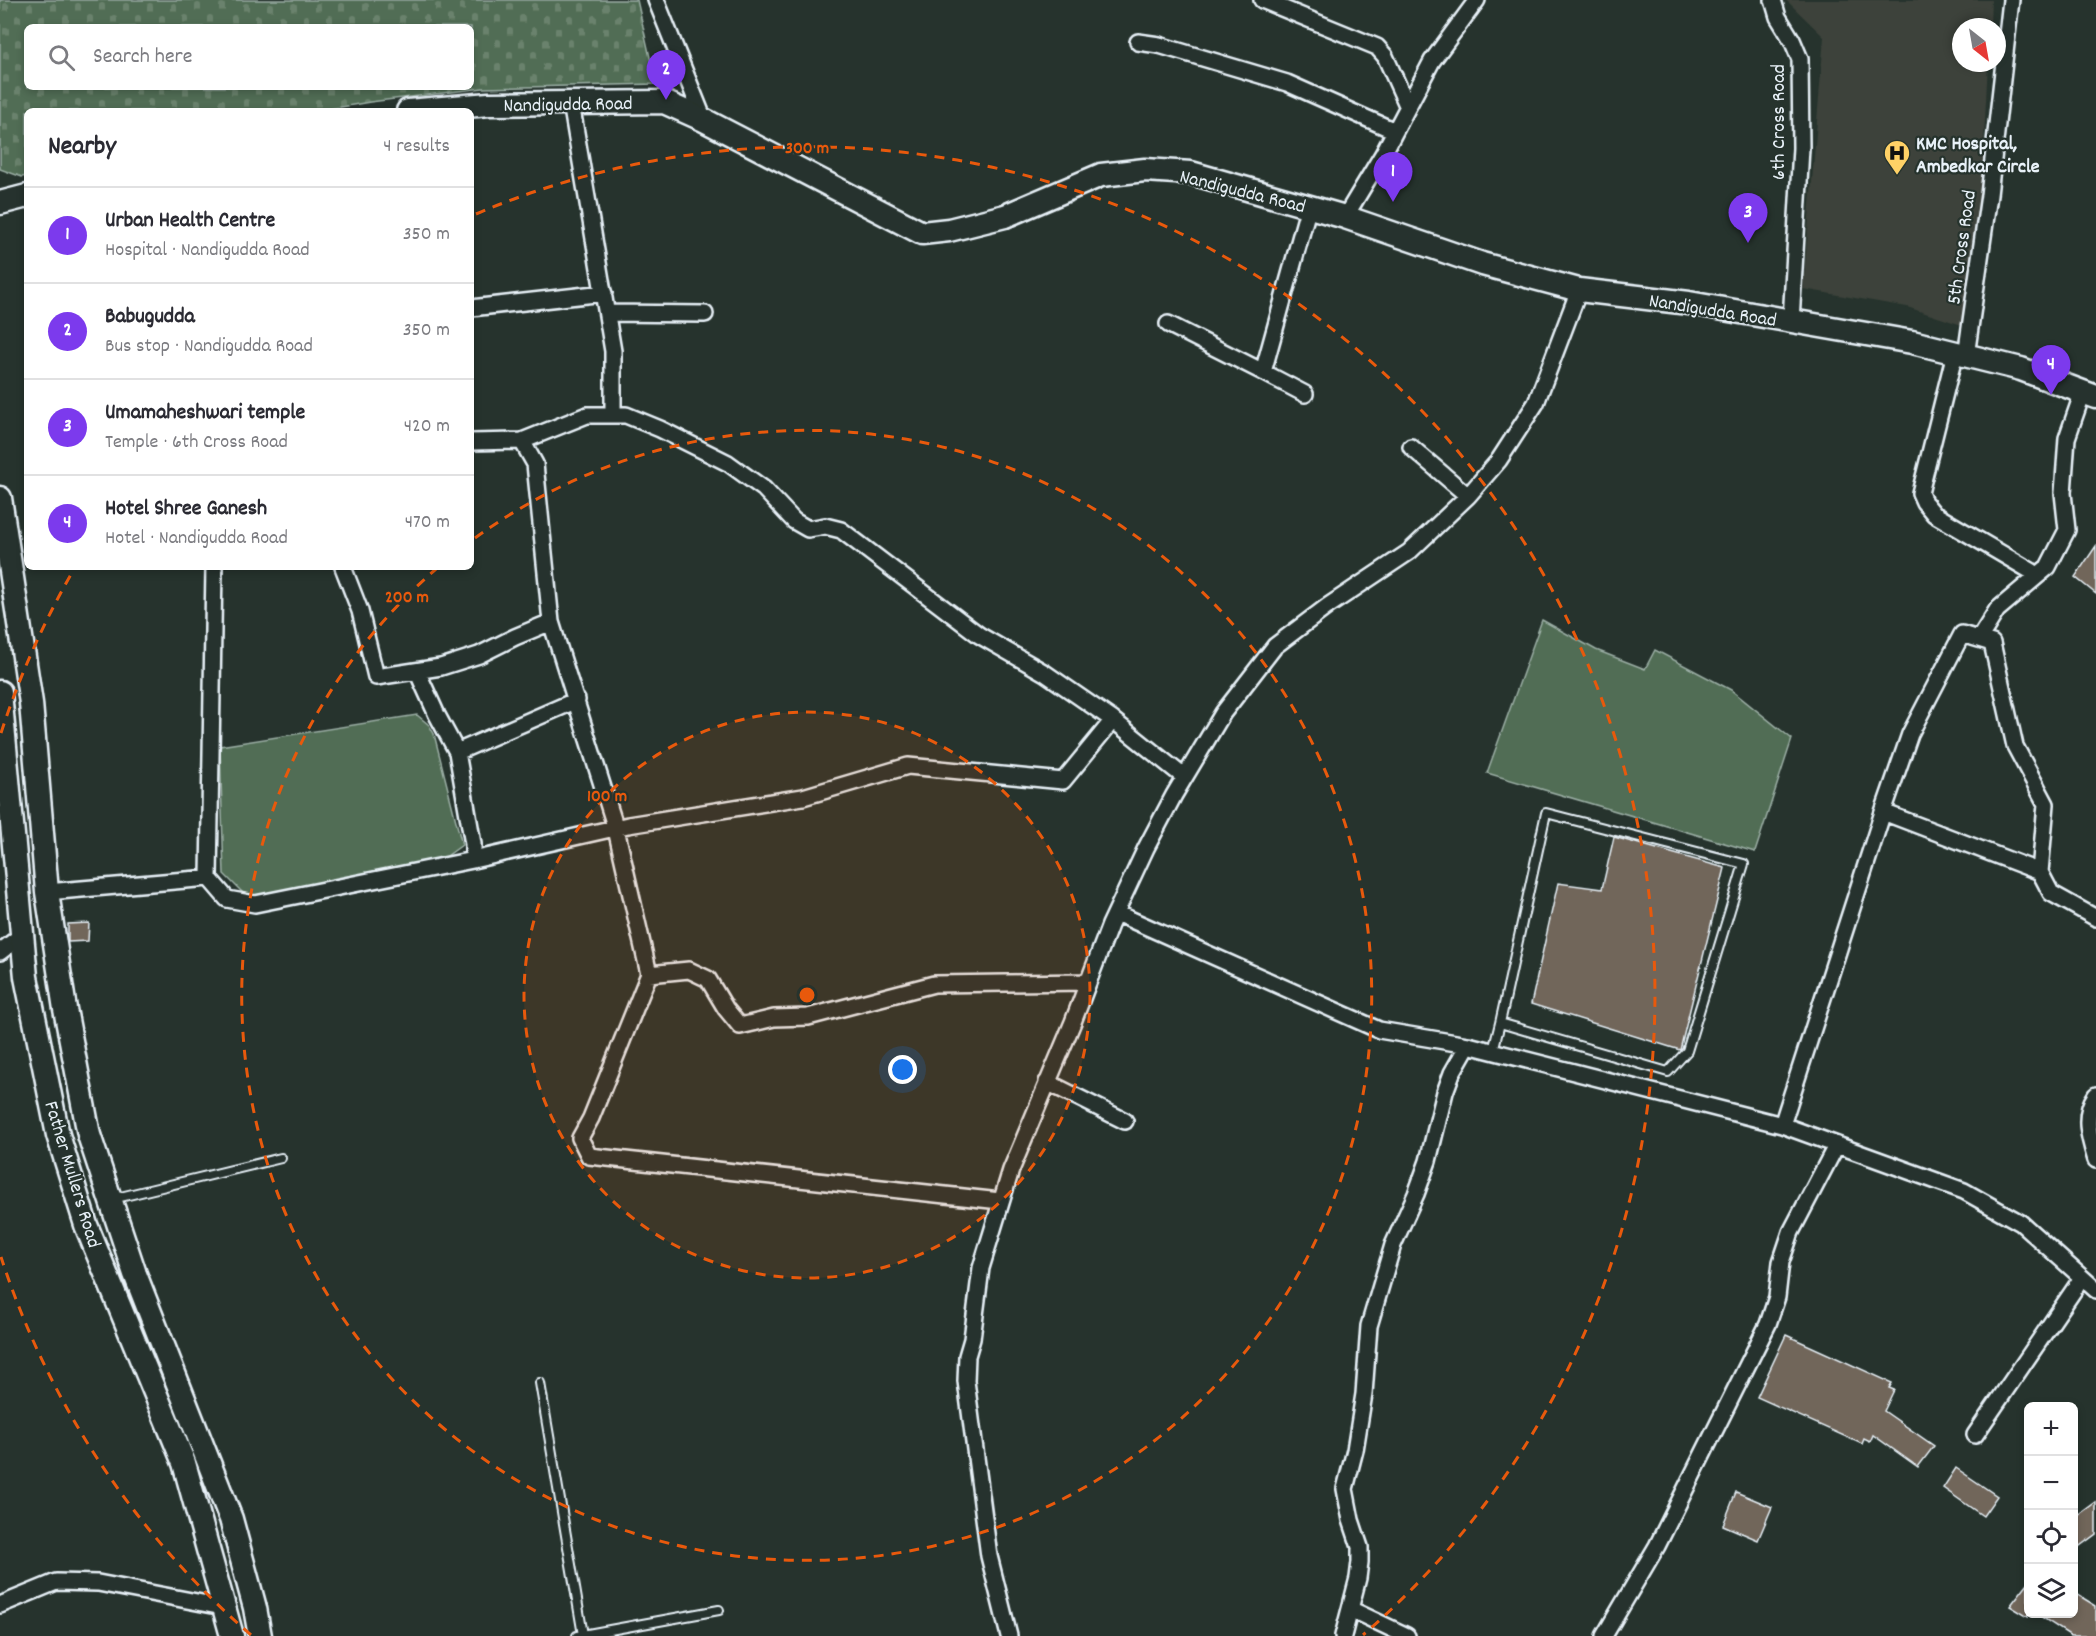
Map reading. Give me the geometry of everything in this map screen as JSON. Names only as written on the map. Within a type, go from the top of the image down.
[{"type":"main road","name":"Nandigudda Road","points":[[443,108],[489,104],[664,102],[704,120],[922,233],[949,230],[1005,216],[1101,176],[1145,170],[1191,173],[1345,217],[1482,264],[1579,290],[1689,303],[1912,342],[2021,369],[2090,394]]},
{"type":"main road","points":[[0,203],[24,197]]},
{"type":"main road","points":[[0,498],[31,703],[47,892],[65,1010],[89,1136],[135,1274],[231,1519],[255,1608],[260,1636]]},
{"type":"main road","name":"Father Mullers Road","points":[[0,692],[26,977],[58,1135],[86,1225],[184,1463],[232,1636]]},
{"type":"street","points":[[656,0],[704,120]]},
{"type":"street","points":[[1262,0],[1377,47],[1385,56],[1407,105]]},
{"type":"street","points":[[1345,217],[1432,61],[1477,0]]},
{"type":"street","name":"6th Cross Road","points":[[1773,0],[1778,17],[1800,59],[1801,148],[1791,321]]},
{"type":"street","name":"5th Cross Road","points":[[2011,0],[1989,195],[1961,354],[1920,493],[1934,514],[2038,575]]},
{"type":"street","points":[[1137,42],[1159,45],[1287,83],[1395,131]]},
{"type":"street","points":[[571,103],[613,351],[613,415]]},
{"type":"street","points":[[1263,372],[1309,206]]},
{"type":"street","points":[[1009,1636],[989,1556],[966,1373],[981,1268],[1011,1170],[1116,913],[1146,848],[1184,777],[1223,713],[1275,646],[1409,552],[1468,496],[1499,460],[1536,403],[1579,290]]},
{"type":"street","points":[[474,308],[604,293]]},
{"type":"street","points":[[607,313],[705,314]]},
{"type":"street","points":[[1168,324],[1305,394]]},
{"type":"street","points":[[1979,639],[1996,610],[2048,567],[2067,530],[2063,493],[2067,438],[2090,394]]},
{"type":"street","points":[[474,442],[522,441],[587,415],[626,415],[660,429],[728,463],[764,489],[794,520],[808,530],[825,526],[841,530],[979,635],[1045,673],[1113,720],[1184,777]]},
{"type":"street","points":[[522,441],[535,464],[551,622],[616,829],[649,974],[599,1098],[580,1138],[589,1156],[1000,1201]]},
{"type":"street","points":[[1411,447],[1468,496]]},
{"type":"street","points":[[214,570],[210,878],[227,899],[255,904],[616,829],[803,797],[908,766],[1063,781],[1113,720]]},
{"type":"street","points":[[345,570],[360,612],[376,677],[441,667],[479,655],[551,622]]},
{"type":"street","points":[[1782,1125],[1910,734],[1962,634],[1992,643],[2015,746],[2046,804],[2040,872],[2051,893],[2096,918]]},
{"type":"street","points":[[417,671],[457,752],[473,844],[473,860]]},
{"type":"street","points":[[457,752],[577,700]]},
{"type":"street","points":[[1883,812],[2040,872]]},
{"type":"street","points":[[47,892],[210,878]]},
{"type":"street","points":[[1116,913],[1379,1030],[1468,1044],[1782,1125],[1964,1191],[2021,1223],[2096,1290]]},
{"type":"street","points":[[0,952],[22,935]]},
{"type":"street","points":[[649,974],[689,970],[708,979],[726,1009],[740,1026],[774,1018],[808,1017],[934,984],[1088,982]]},
{"type":"street","points":[[1343,1636],[1358,1578],[1360,1546],[1351,1520],[1345,1489],[1355,1450],[1362,1405],[1369,1326],[1393,1245],[1428,1161],[1449,1082],[1468,1044]]},
{"type":"street","points":[[1047,1082],[1125,1121]]},
{"type":"street","points":[[2096,1095],[2091,1102],[2086,1119],[2096,1160]]},
{"type":"street","points":[[1604,1636],[1657,1546],[1768,1324],[1777,1297],[1781,1262],[1791,1232],[1836,1146]]},
{"type":"street","points":[[1975,1434],[2082,1278]]},
{"type":"street","points":[[0,1605],[56,1582],[98,1583],[223,1607]]},
{"type":"street","points":[[1350,1609],[1407,1636]]},
{"type":"lane","points":[[1493,1051],[1546,813],[1744,864],[1687,1051],[1668,1072],[1500,1023]]},
{"type":"lane","points":[[110,1199],[281,1158]]},
{"type":"lane","points":[[540,1383],[580,1636],[719,1610]]},
{"type":"shaded area","name":"KMC Hospital, Ambedkar Circle","points":[[1786,0],[1991,0],[1990,18],[1952,18],[1952,72],[1988,72],[1974,329],[1907,307],[1803,289],[1824,37]]},
{"type":"green space","points":[[0,0],[637,0],[656,84],[474,89],[474,24],[24,24],[24,90],[467,90],[335,108],[24,108],[24,177],[0,169]]},
{"type":"green space","points":[[1542,620],[1596,650],[1645,669],[1655,650],[1731,690],[1792,739],[1755,852],[1487,773]]},
{"type":"green space","points":[[417,715],[429,725],[434,734],[462,845],[444,858],[247,897],[224,874],[220,746]]},
{"type":"building","points":[[2096,546],[2096,594],[2075,577]]},
{"type":"building","points":[[1614,837],[1725,868],[1680,1050],[1531,1004],[1558,883],[1602,889]]},
{"type":"building","points":[[89,923],[88,941],[68,942],[68,924]]},
{"type":"building","points":[[1786,1335],[1892,1383],[1889,1388],[1894,1390],[1884,1411],[1934,1446],[1918,1467],[1873,1435],[1870,1442],[1864,1439],[1862,1444],[1757,1397]]},
{"type":"building","points":[[1956,1468],[1997,1496],[1983,1516],[1943,1488]]},
{"type":"building","points":[[1736,1492],[1772,1507],[1758,1540],[1723,1525]]},
{"type":"building","points":[[2096,1502],[2096,1534],[2078,1547],[2078,1515]]},
{"type":"building","points":[[2024,1588],[2024,1615],[2010,1606]]},
{"type":"building","points":[[2078,1595],[2096,1606],[2096,1636],[2071,1636],[2043,1618],[2078,1618]]},
{"type":"place","name":"Babugudda","points":[[666,100]]},
{"type":"place","name":"KMC Hospital, Ambedkar Circle","points":[[1897,176]]},
{"type":"place","name":"Urban Health Centre","points":[[1393,202]]},
{"type":"place","name":"Umamaheshwari temple","points":[[1748,243]]},
{"type":"place","name":"Hotel Shree Ganesh","points":[[2051,395]]}]
